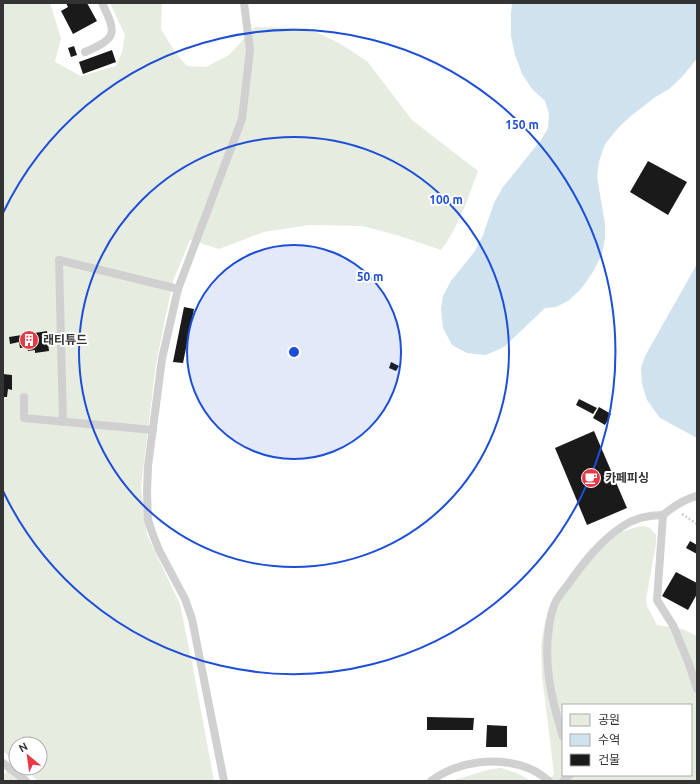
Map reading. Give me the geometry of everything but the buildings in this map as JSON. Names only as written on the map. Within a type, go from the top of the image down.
[{"type":"lane","points":[[85,52],[102,45],[110,38],[112,29],[109,17],[102,3]]},
{"type":"lane","points":[[224,781],[192,619],[185,599],[159,550],[148,520],[147,492],[148,466],[162,359],[178,289],[242,119],[250,50],[244,3]]},
{"type":"lane","points":[[63,422],[59,260],[178,289]]},
{"type":"lane","points":[[24,397],[24,418],[153,430]]},
{"type":"lane","points":[[562,733],[550,690],[546,658],[549,626],[555,603],[600,544],[624,526],[641,517],[663,515],[687,498],[697,496]]},
{"type":"lane","points":[[663,515],[657,600],[674,627],[689,664],[697,690]]},
{"type":"lane","points":[[431,781],[445,772],[461,766],[481,762],[514,764],[529,769],[549,781]]},
{"type":"lane","points":[[3,763],[26,781]]},
{"type":"path","points":[[672,508],[697,524]]},
{"type":"green space","points":[[3,3],[50,3],[61,38],[55,62],[81,76],[116,66],[122,52],[125,35],[110,3],[162,3],[161,29],[175,52],[187,66],[206,67],[229,55],[255,27],[308,28],[339,43],[367,61],[412,120],[478,171],[458,222],[441,250],[400,236],[362,226],[309,225],[264,232],[219,249],[190,240],[173,281],[156,364],[141,487],[147,535],[180,604],[214,781],[38,781],[32,776],[48,776],[48,736],[8,736],[8,755],[3,751],[3,397],[7,397],[8,389],[12,389],[12,375],[3,374]],"holes":[[[46,331],[49,351],[35,353],[35,350],[28,351],[27,347],[20,348],[19,342],[10,344],[9,337]]]},
{"type":"green space","points":[[644,526],[650,528],[656,535],[656,544],[646,599],[647,606],[657,625],[682,629],[697,636],[697,781],[548,781],[554,774],[542,676],[541,645],[545,622],[555,598],[590,557],[621,532]]},
{"type":"green space","points":[[501,768],[517,773],[531,781],[449,781],[488,770]]},
{"type":"green space","points":[[7,771],[8,776],[13,776],[19,781],[3,781],[3,775]]},
{"type":"water","points":[[512,3],[697,3],[697,58],[682,77],[669,89],[654,98],[631,116],[619,127],[605,144],[599,162],[597,177],[605,224],[605,238],[602,254],[593,272],[581,289],[568,301],[556,307],[545,308],[504,347],[486,355],[467,353],[452,345],[443,328],[441,309],[443,296],[451,281],[475,251],[483,235],[494,203],[503,187],[541,140],[548,128],[549,114],[545,101],[532,89],[522,74],[515,55],[511,36]]},
{"type":"water","points":[[697,264],[697,438],[660,418],[647,400],[642,384],[641,368],[645,356]]},
{"type":"place","name":"래티튜드","points":[[29,340]]},
{"type":"place","name":"카페피싱","points":[[591,478]]}]
